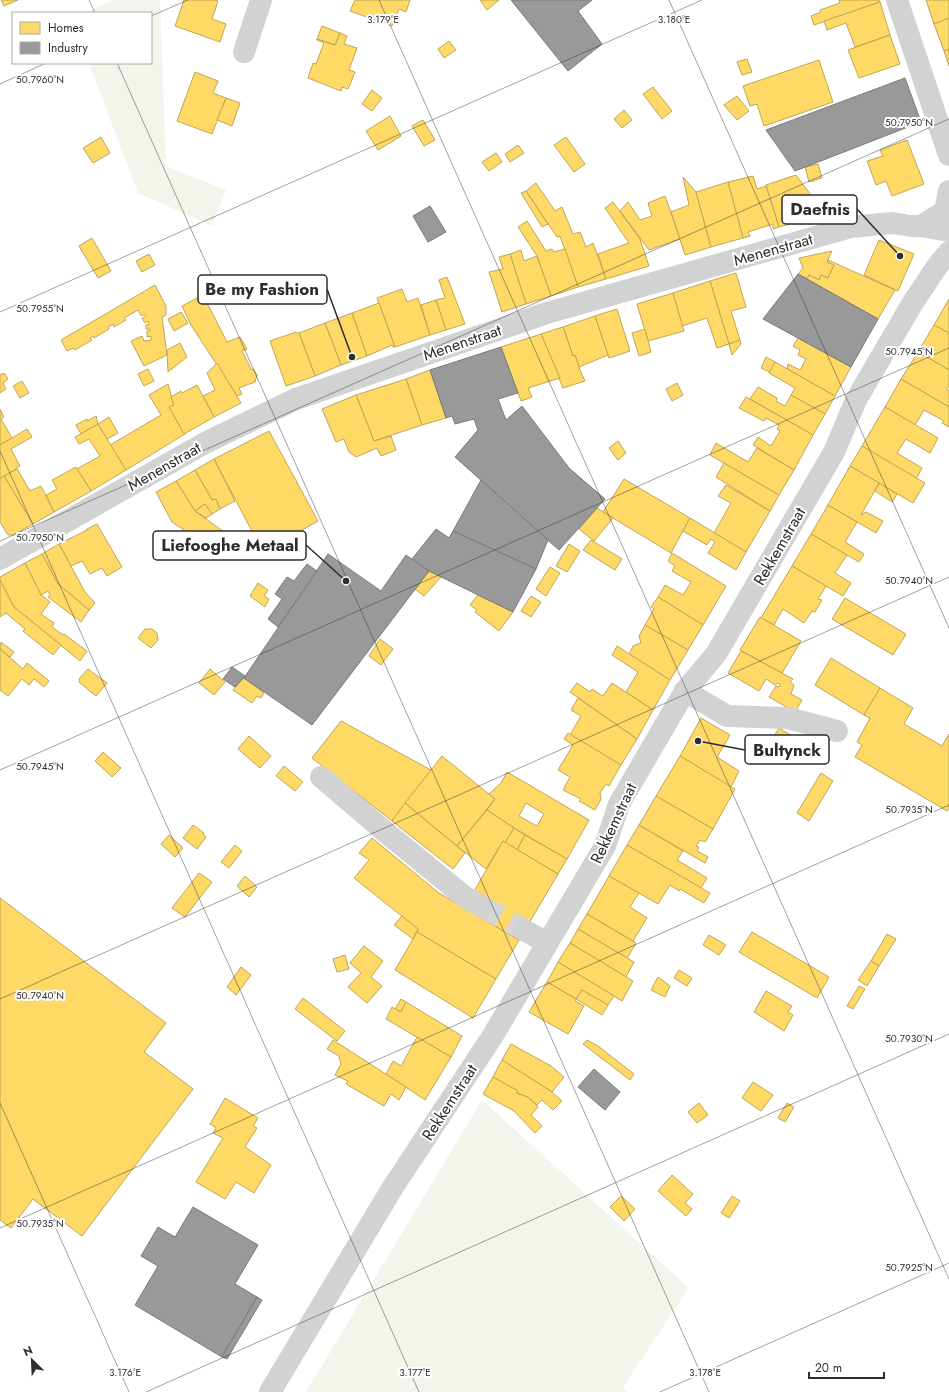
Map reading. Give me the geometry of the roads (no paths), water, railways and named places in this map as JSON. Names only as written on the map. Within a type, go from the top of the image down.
[{"type":"street","points":[[244,52],[261,0]]},
{"type":"street","points":[[897,0],[949,155]]},
{"type":"street","name":"Menenstraat","points":[[2,553],[205,443],[296,399],[547,314],[851,227],[892,223],[921,226],[948,212]]},
{"type":"street","name":"Rekkemstraat","points":[[270,1392],[393,1187],[492,1037],[605,846],[619,804],[685,691],[716,654],[834,452],[856,400],[912,304],[938,265],[949,252]]},
{"type":"street","points":[[685,691],[726,716],[788,718],[836,731]]},
{"type":"street","points":[[321,777],[464,897],[481,906]]},
{"type":"street","points":[[524,930],[547,943]]},
{"type":"tunnel","points":[[481,906],[524,930]]},
{"type":"place","name":"Daefnis","points":[[900,256]]},
{"type":"place","name":"Be my Fashion","points":[[352,357]]},
{"type":"place","name":"Liefooghe Metaal","points":[[346,581]]},
{"type":"place","name":"Bultynck","points":[[698,741]]}]
